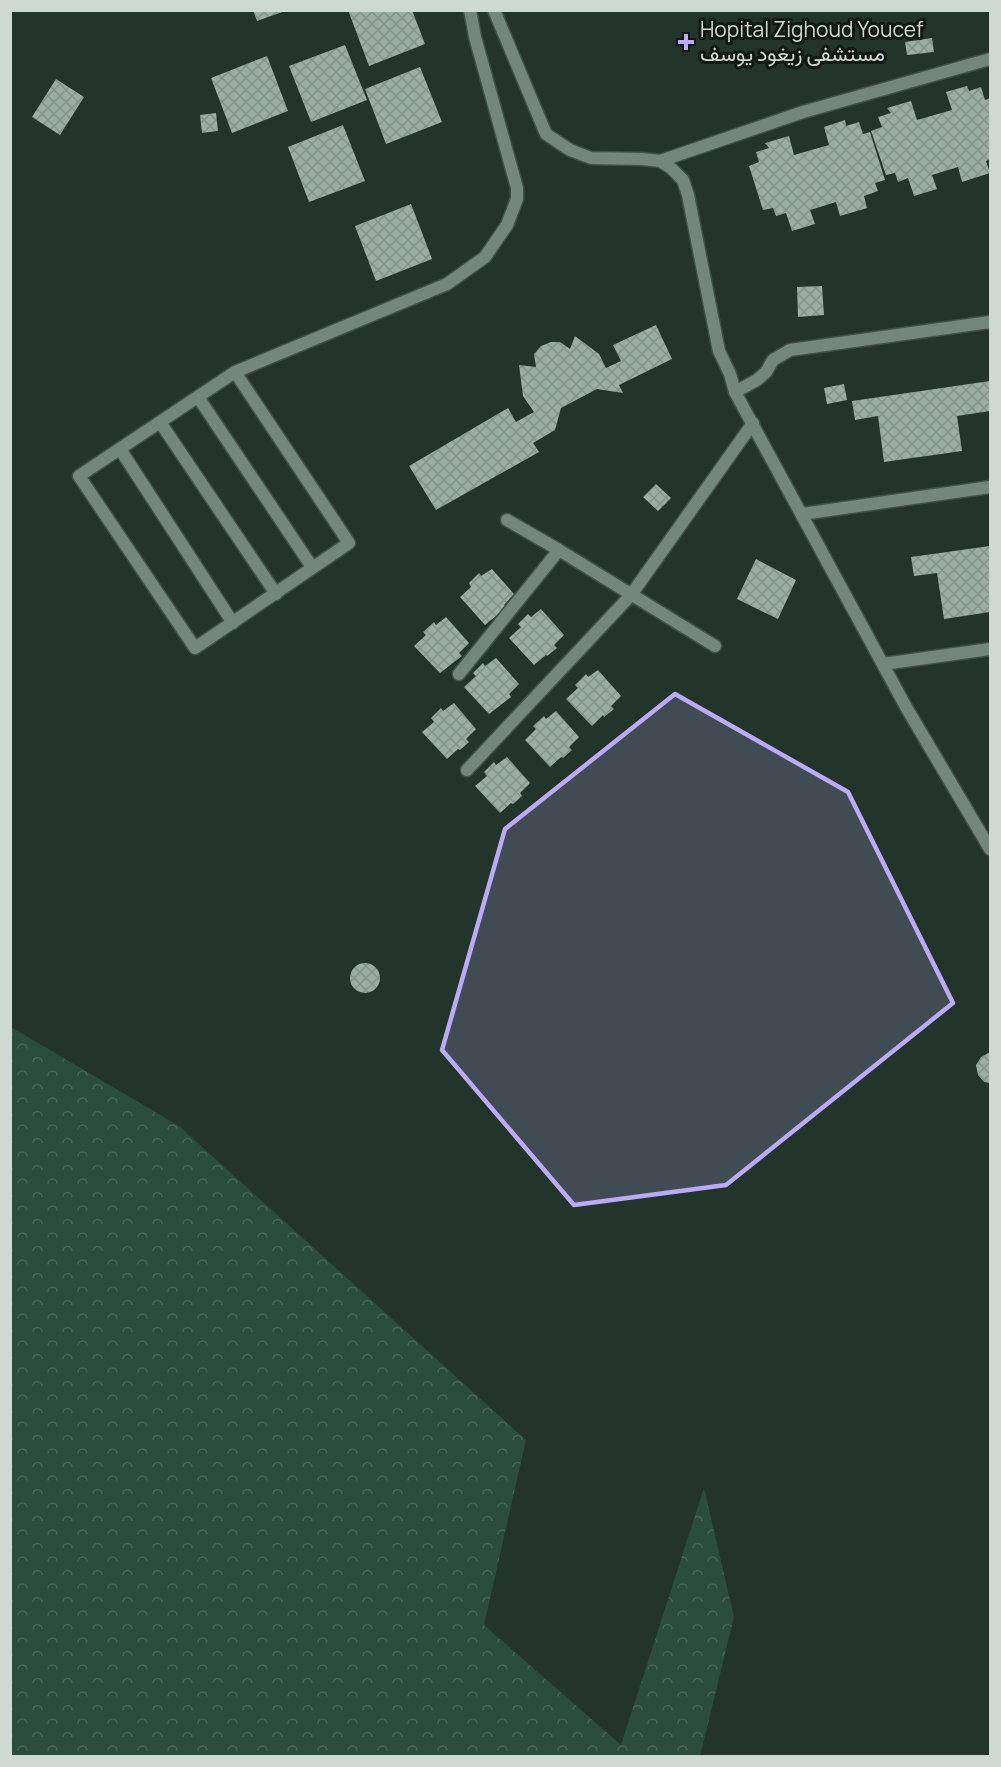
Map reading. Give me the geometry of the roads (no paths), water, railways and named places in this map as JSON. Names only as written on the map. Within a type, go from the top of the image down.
[{"type":"street","points":[[235,372],[349,543],[195,648],[79,476],[235,372],[447,284],[485,257],[507,225],[517,199],[517,188],[475,37],[470,10]]},
{"type":"street","points":[[494,10],[546,134],[570,150],[591,158],[642,159],[660,162],[671,168],[683,180],[719,351],[730,374],[735,392],[906,707],[990,849]]},
{"type":"street","points":[[660,162],[803,112],[990,59]]},
{"type":"street","points":[[735,392],[758,380],[773,360],[790,350],[990,322]]},
{"type":"street","points":[[198,397],[312,567]]},
{"type":"street","points":[[160,422],[276,594]]},
{"type":"street","points":[[467,771],[631,595],[753,423]]},
{"type":"street","points":[[120,449],[233,623]]},
{"type":"street","points":[[802,514],[990,487]]},
{"type":"street","points":[[507,520],[715,646]]},
{"type":"street","points":[[459,674],[559,550]]},
{"type":"street","points":[[883,664],[990,649]]},
{"type":"place","name":"Hopital Zighoud Youcef مستشفى زيغود يوسف","points":[[686,42]]}]
